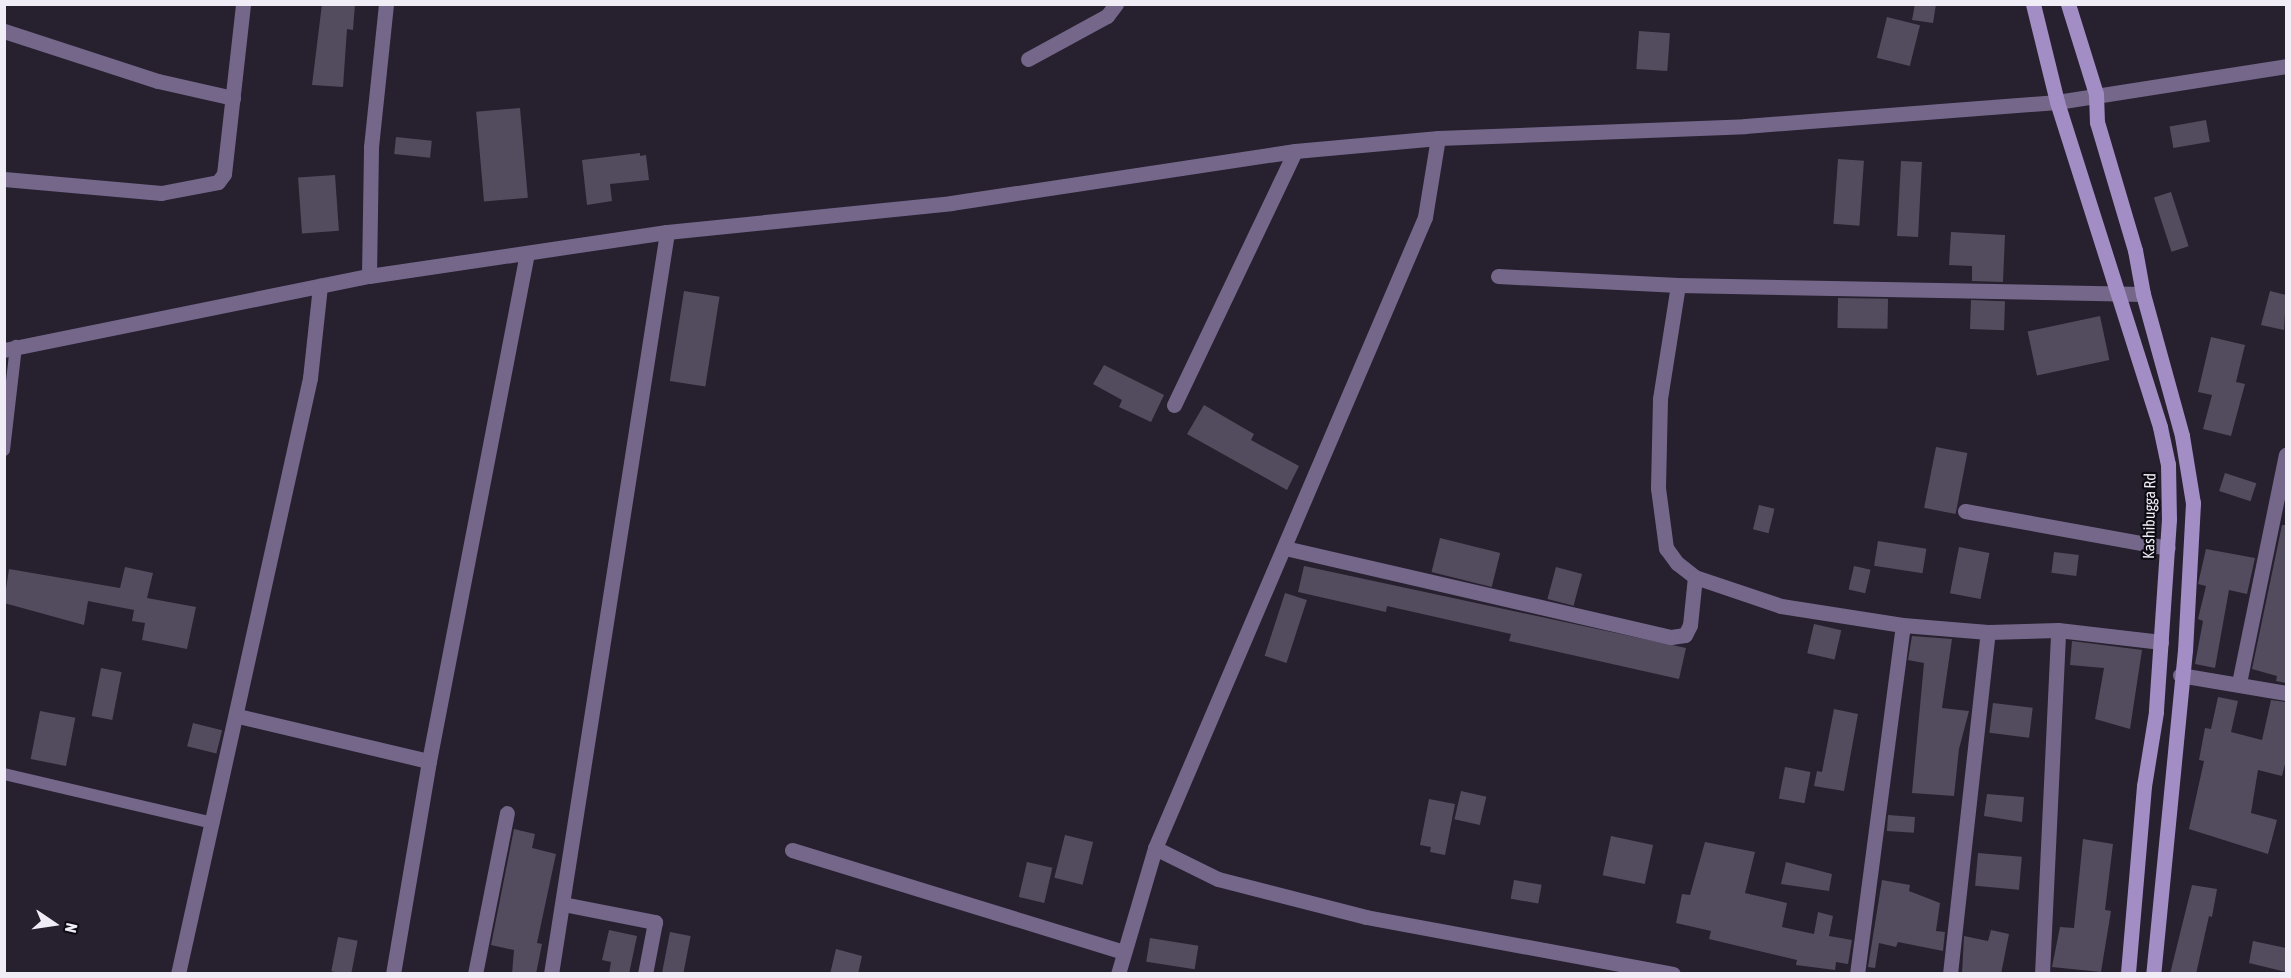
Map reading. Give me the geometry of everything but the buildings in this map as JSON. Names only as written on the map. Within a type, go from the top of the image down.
[{"type":"main road","name":"Kashibugga Rd","points":[[2032,4],[2057,102],[2118,292],[2168,464],[2168,548],[2156,712],[2144,786],[2128,974]]},
{"type":"main road","points":[[2068,4],[2096,94],[2097,122],[2135,250],[2143,294],[2182,436],[2193,503],[2153,974]]},
{"type":"street","points":[[4,179],[161,193],[207,187],[224,174],[243,4]]},
{"type":"street","points":[[369,276],[371,147],[386,4]]},
{"type":"street","points":[[1028,59],[1107,16],[1116,4]]},
{"type":"street","points":[[4,31],[158,81],[233,98]]},
{"type":"street","points":[[10,348],[369,276],[667,232],[951,203],[1295,151],[1438,138],[1745,126],[2057,102],[2096,94],[2286,66]]},
{"type":"street","points":[[1118,974],[1155,848],[1425,217],[1438,138]]},
{"type":"street","points":[[1174,405],[1295,151]]},
{"type":"street","points":[[552,974],[667,232]]},
{"type":"street","points":[[393,974],[429,761],[527,253]]},
{"type":"street","points":[[1498,276],[1678,285],[2143,294]]},
{"type":"street","points":[[1678,285],[1660,399],[1658,488],[1666,548],[1677,563],[1695,577],[1781,606],[1903,626],[1988,632],[2058,630],[2161,642]]},
{"type":"street","points":[[178,974],[238,716],[310,378],[320,286]]},
{"type":"street","points":[[2239,683],[2286,455]]},
{"type":"street","points":[[1965,511],[2168,548]]},
{"type":"street","points":[[1285,548],[1671,637],[1684,635],[1690,625],[1695,577]]},
{"type":"street","points":[[1857,974],[1903,626]]},
{"type":"street","points":[[2042,974],[2058,630]]},
{"type":"street","points":[[1950,974],[1988,632]]},
{"type":"street","points":[[2180,675],[2239,683],[2286,693]]},
{"type":"street","points":[[238,716],[429,761]]},
{"type":"street","points":[[475,974],[507,813]]},
{"type":"street","points":[[1155,848],[1218,879],[1366,917],[1673,974]]},
{"type":"street","points":[[792,850],[1124,952]]},
{"type":"street","points":[[563,904],[655,922],[645,974]]},
{"type":"lane","points":[[4,450],[10,348]]},
{"type":"lane","points":[[4,774],[213,822]]}]
